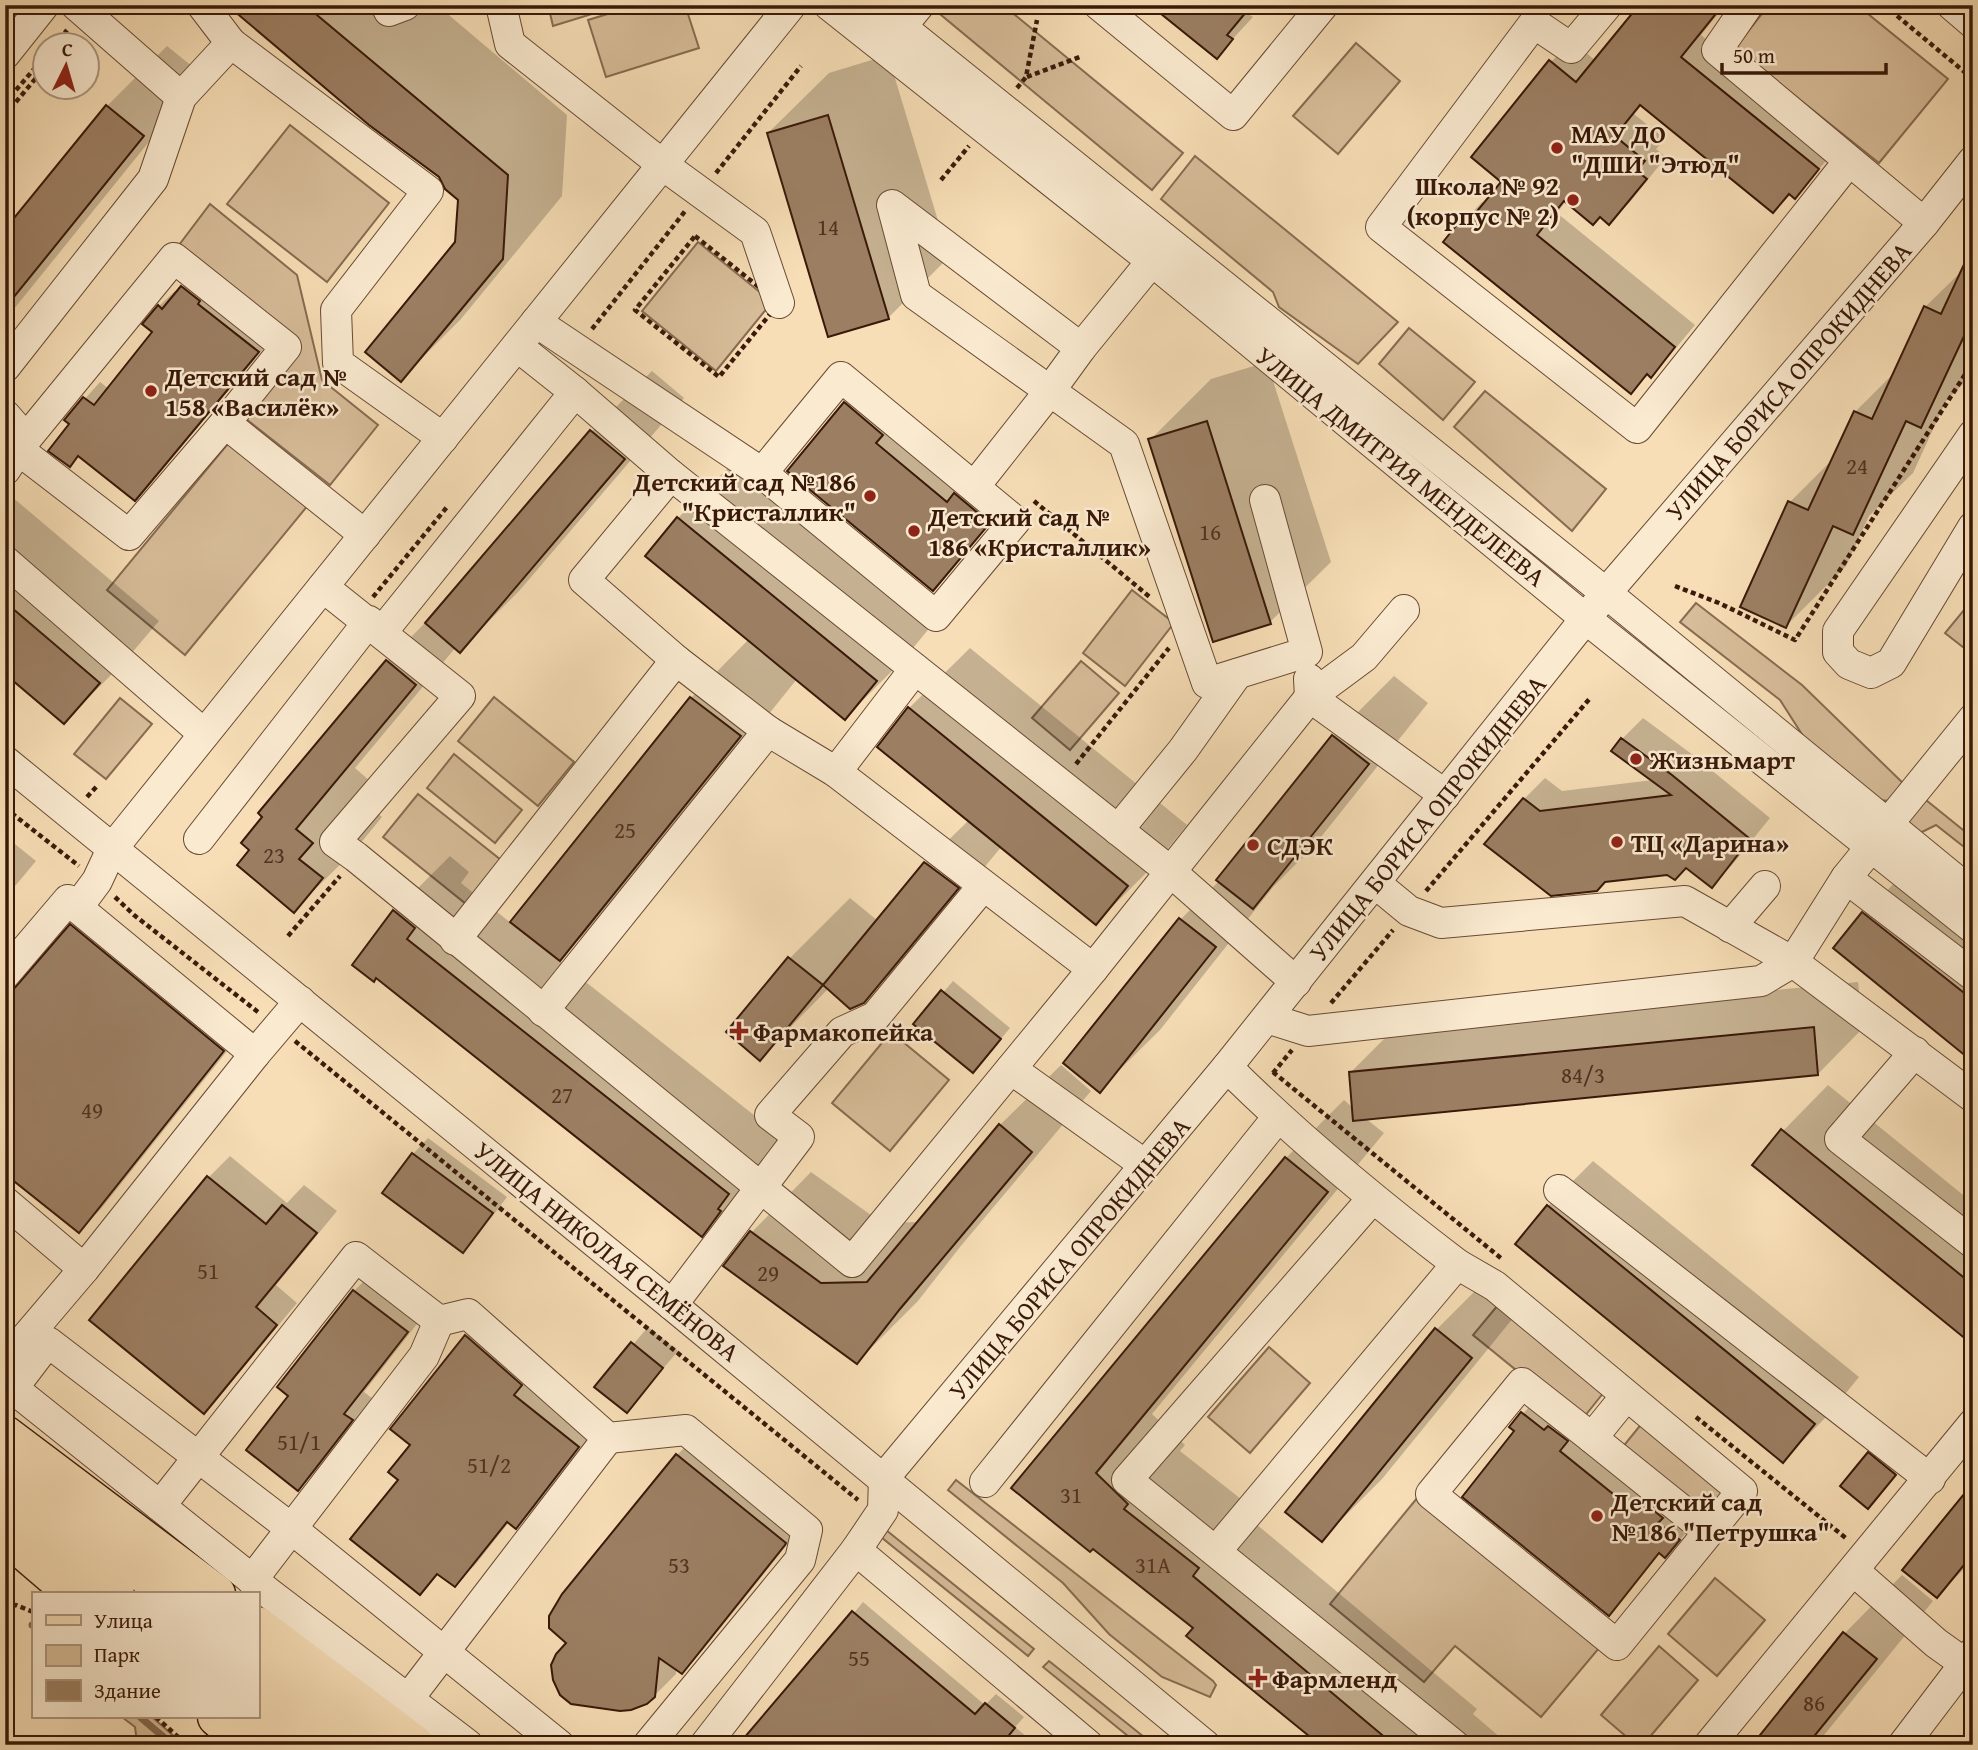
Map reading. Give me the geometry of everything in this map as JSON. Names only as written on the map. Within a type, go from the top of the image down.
[{"type":"main road","points":[[5,1435],[213,1592]]},
{"type":"main road","points":[[5,1460],[167,1592]]},
{"type":"main road","points":[[5,1507],[112,1592]]},
{"type":"main road","points":[[5,1534],[73,1592]]},
{"type":"main road","points":[[259,1628],[415,1745]]},
{"type":"main road","points":[[259,1668],[355,1745]]},
{"type":"main road","points":[[259,1712],[300,1745]]},
{"type":"main road","points":[[218,1718],[249,1745]]},
{"type":"street","points":[[5,54],[44,5]]},
{"type":"street","points":[[76,5],[181,97]]},
{"type":"street","points":[[202,5],[231,43],[428,191],[336,310],[338,363],[443,438]]},
{"type":"street","points":[[387,5],[388,11],[405,5]]},
{"type":"street","points":[[501,5],[510,44],[663,165],[755,232],[779,303]]},
{"type":"street","points":[[76,908],[97,881],[112,849],[791,5]]},
{"type":"street","name":"УЛИЦА ДМИТРИЯ МЕНДЕЛЕЕВА","points":[[829,5],[1152,261],[1586,619],[1879,836],[1973,894]]},
{"type":"street","name":"УЛИЦА ДМИТРИЯ МЕНДЕЛЕЕВА","points":[[874,5],[910,16],[1606,593],[1879,836],[1973,928]]},
{"type":"street","points":[[1099,5],[1233,115],[1323,5]]},
{"type":"street","points":[[1607,5],[1571,48],[1534,23],[1381,227],[1637,428],[1849,161]]},
{"type":"street","points":[[1748,5],[1717,50],[1924,223]]},
{"type":"street","points":[[1952,5],[1973,23]]},
{"type":"street","points":[[5,367],[153,180],[181,97],[231,43]]},
{"type":"street","name":"УЛИЦА БОРИСА ОПРОКИДНЕВА","points":[[884,1478],[1267,1018],[1606,593],[1924,223],[1973,161]]},
{"type":"street","points":[[1081,348],[892,205],[916,295],[1124,444],[1207,683],[1307,652]]},
{"type":"street","points":[[5,415],[17,454],[129,535],[286,347],[174,258],[17,454]]},
{"type":"street","points":[[974,487],[1152,261]]},
{"type":"street","points":[[536,322],[762,473],[936,616],[1015,521],[841,377],[762,473]]},
{"type":"street","points":[[517,346],[671,475],[1171,872],[1296,982]]},
{"type":"street","points":[[199,839],[370,622],[575,392]]},
{"type":"street","points":[[225,423],[365,535]]},
{"type":"street","points":[[1973,435],[1838,631],[1839,652],[1849,663],[1871,673],[1891,663],[1973,527]]},
{"type":"street","points":[[671,475],[584,580],[676,660],[768,731],[836,772],[1093,969]]},
{"type":"street","points":[[1265,500],[1307,652],[1310,697]]},
{"type":"street","points":[[5,561],[204,734]]},
{"type":"street","points":[[323,587],[460,696],[335,842],[852,1262],[1093,969],[1310,697],[1364,657],[1404,610]]},
{"type":"street","points":[[455,940],[676,660]]},
{"type":"street","points":[[836,772],[915,669]]},
{"type":"street","points":[[1118,830],[1183,750],[1237,674]]},
{"type":"street","points":[[1310,697],[1446,795]]},
{"type":"street","points":[[1267,1018],[1308,1031],[1761,981],[1793,962],[1846,878],[1973,719]]},
{"type":"street","points":[[543,1011],[768,731]]},
{"type":"street","name":"УЛИЦА НИКОЛАЯ СЕМЁНОВА","points":[[5,761],[672,1304],[1205,1745]]},
{"type":"street","points":[[1846,878],[1973,975]]},
{"type":"street","points":[[1375,883],[1409,911],[1440,923],[1685,901],[1793,962],[1973,1097]]},
{"type":"street","points":[[672,1304],[799,1137],[771,1115],[842,1032],[875,1017],[983,886]]},
{"type":"street","points":[[1730,927],[1765,886]]},
{"type":"street","points":[[5,974],[68,900],[255,1054]]},
{"type":"street","points":[[8,1378],[84,1269],[300,1001]]},
{"type":"street","points":[[1914,1052],[1840,1139],[1973,1243]]},
{"type":"street","points":[[1227,1067],[1278,1117],[1372,1199],[1457,1264],[1495,1286],[1742,1491],[1709,1532],[1618,1645],[1431,1494],[1522,1383],[1709,1532]]},
{"type":"street","points":[[1011,1069],[1145,1165]]},
{"type":"street","points":[[985,1482],[1278,1117]]},
{"type":"street","points":[[1559,1190],[1930,1479]]},
{"type":"street","points":[[1372,1199],[1127,1480],[1450,1744]]},
{"type":"street","points":[[5,1202],[84,1269]]},
{"type":"street","points":[[160,1506],[356,1257],[439,1321]]},
{"type":"street","points":[[1216,1551],[1457,1264]]},
{"type":"street","points":[[439,1321],[468,1314],[608,1438]]},
{"type":"street","points":[[252,1580],[424,1356],[439,1321]]},
{"type":"street","points":[[8,1378],[48,1342],[292,1530],[559,1745]]},
{"type":"street","points":[[8,1378],[252,1580],[468,1745]]},
{"type":"street","points":[[1592,1438],[1626,1396]]},
{"type":"street","points":[[1709,1745],[1973,1424]]},
{"type":"street","points":[[408,1699],[608,1438],[686,1430],[807,1530],[800,1560],[648,1745]]},
{"type":"street","points":[[705,1745],[856,1550],[879,1516],[883,1510],[884,1478]]},
{"type":"street","points":[[856,1550],[1088,1745]]},
{"type":"street","points":[[1854,1571],[1936,1643],[1969,1658],[1903,1745]]},
{"type":"path","points":[[1884,5],[1973,79]]},
{"type":"path","points":[[1026,77],[1082,56]]},
{"type":"path","points":[[576,349],[801,66]]},
{"type":"path","points":[[5,103],[32,71]]},
{"type":"path","points":[[5,115],[32,83]]},
{"type":"path","points":[[695,236],[779,303],[719,377],[635,310],[695,236]]},
{"type":"path","points":[[1675,586],[1719,603],[1795,640],[1973,362]]},
{"type":"path","points":[[1032,500],[1156,602]]},
{"type":"path","points":[[370,622],[448,506]]},
{"type":"path","points":[[1060,784],[1170,647]]},
{"type":"path","points":[[5,808],[825,1475],[879,1516]]},
{"type":"path","points":[[288,936],[356,857]]},
{"type":"path","points":[[5,1610],[16,1605],[32,1612]]},
{"type":"path","points":[[157,1718],[187,1745]]},
{"type":"green space","points":[[548,5],[621,5],[553,26]]},
{"type":"green space","points":[[637,5],[685,5],[699,48],[606,77],[588,20]]},
{"type":"green space","points":[[929,5],[1003,5],[1183,153],[1152,190]]},
{"type":"green space","points":[[1769,5],[1857,5],[1948,79],[1879,163],[1735,48]]},
{"type":"green space","points":[[1356,43],[1400,81],[1338,154],[1293,116]]},
{"type":"green space","points":[[290,125],[389,203],[327,282],[227,204]]},
{"type":"green space","points":[[1195,156],[1398,322],[1358,364],[1279,307],[1273,292],[1161,199]]},
{"type":"green space","points":[[210,204],[297,275],[322,380],[378,425],[330,485],[246,419],[300,346],[179,245]]},
{"type":"green space","points":[[698,242],[772,302],[716,371],[642,311]]},
{"type":"green space","points":[[1409,328],[1475,382],[1443,420],[1379,364]]},
{"type":"green space","points":[[1485,391],[1606,489],[1572,531],[1454,427]]},
{"type":"green space","points":[[231,440],[309,504],[185,655],[107,590]]},
{"type":"green space","points":[[1132,590],[1174,623],[1125,686],[1083,653]]},
{"type":"green space","points":[[1973,599],[1973,655],[1945,633]]},
{"type":"green space","points":[[1696,603],[1802,685],[1906,786],[1892,801],[1877,800],[1805,739],[1780,700],[1680,622]]},
{"type":"green space","points":[[1081,661],[1119,693],[1070,750],[1032,718]]},
{"type":"green space","points":[[494,697],[574,762],[538,806],[458,741]]},
{"type":"green space","points":[[120,698],[152,724],[106,779],[74,754]]},
{"type":"green space","points":[[454,754],[522,810],[495,843],[427,788]]},
{"type":"green space","points":[[418,794],[506,864],[471,908],[383,837]]},
{"type":"green space","points":[[1921,796],[1973,838],[1973,854],[1936,825],[1920,833],[1908,825],[1910,811]]},
{"type":"green space","points":[[891,1032],[949,1080],[890,1151],[832,1103]]},
{"type":"green space","points":[[1498,1305],[1604,1392],[1580,1422],[1473,1335]]},
{"type":"green space","points":[[1269,1347],[1310,1383],[1250,1453],[1208,1417]]},
{"type":"green space","points":[[1643,1422],[1730,1491],[1708,1519],[1621,1449]]},
{"type":"green space","points":[[956,1480],[1213,1681],[1216,1685],[1210,1697],[1162,1677],[1109,1634],[1063,1583],[948,1490]]},
{"type":"green space","points":[[1418,1497],[1600,1647],[1541,1717],[1455,1646],[1424,1682],[1330,1604]]},
{"type":"green space","points":[[886,1530],[1034,1649],[1028,1656],[881,1537]]},
{"type":"green space","points":[[1715,1578],[1765,1620],[1717,1676],[1668,1634]]},
{"type":"green space","points":[[1659,1646],[1698,1680],[1643,1745],[1636,1745],[1601,1715]]},
{"type":"green space","points":[[1049,1661],[1154,1745],[1139,1745],[1043,1667]]},
{"type":"green space","points":[[123,1718],[153,1718],[184,1745],[135,1745],[135,1727]]},
{"type":"building","points":[[227,5],[305,5],[508,175],[503,259],[401,382],[365,352],[455,242],[458,200],[445,189],[439,177],[369,125]]},
{"type":"building","points":[[1150,5],[1252,5],[1227,35],[1233,39],[1217,59]]},
{"type":"building","name":"Школа № 92 (корпус № 2)","points":[[1639,5],[1723,5],[1681,57],[1819,169],[1795,199],[1789,194],[1773,213],[1640,105],[1615,136],[1645,161],[1637,171],[1647,179],[1609,225],[1600,217],[1593,225],[1564,201],[1537,235],[1675,347],[1651,378],[1647,374],[1631,394],[1443,242],[1459,222],[1465,226],[1501,182],[1471,157],[1549,60],[1576,82]]},
{"type":"building","points":[[106,105],[144,136],[5,308],[5,229]]},
{"type":"building","points":[[828,115],[889,319],[828,337],[767,133]]},
{"type":"building","points":[[1973,245],[1973,317],[1921,428],[1906,421],[1853,535],[1833,526],[1786,628],[1740,607],[1788,501],[1808,510],[1854,411],[1872,419],[1924,306],[1941,314]]},
{"type":"building","name":"Детский сад № 158 «Василёк»","points":[[181,286],[200,301],[198,304],[259,352],[135,501],[78,456],[70,467],[48,451],[69,424],[64,420],[83,397],[94,405],[152,332],[142,324],[158,305],[162,309]]},
{"type":"building","name":"Детский сад №186 \"Кристаллик\"","points":[[844,402],[883,435],[876,443],[947,502],[954,493],[990,523],[933,591],[787,471]]},
{"type":"building","points":[[1207,421],[1271,624],[1213,642],[1148,439]]},
{"type":"building","points":[[590,430],[625,459],[460,653],[425,623]]},
{"type":"building","points":[[677,517],[877,681],[845,720],[645,556]]},
{"type":"building","points":[[5,602],[100,683],[64,724],[5,674]]},
{"type":"building","points":[[386,660],[416,685],[296,829],[313,843],[299,859],[323,878],[294,913],[237,865],[249,850],[241,843],[262,817],[258,813]]},
{"type":"building","points":[[690,697],[741,736],[560,961],[510,922]]},
{"type":"building","points":[[908,707],[1128,886],[1096,925],[877,747]]},
{"type":"building","points":[[1332,735],[1369,764],[1253,909],[1216,880]]},
{"type":"building","name":"ТЦ «Дарина»","points":[[1621,738],[1672,775],[1750,839],[1712,888],[1686,868],[1675,880],[1667,875],[1605,882],[1597,891],[1551,896],[1484,844],[1523,798],[1540,811],[1671,795],[1611,751]]},
{"type":"building","points":[[924,862],[959,888],[864,1003],[850,1009],[823,985]]},
{"type":"building","points":[[393,910],[415,928],[407,939],[729,1194],[718,1209],[721,1211],[702,1237],[376,978],[374,982],[352,965]]},
{"type":"building","points":[[1862,912],[1973,1000],[1973,1062],[1833,948]]},
{"type":"building","points":[[1179,918],[1216,947],[1100,1093],[1063,1063]]},
{"type":"building","points":[[70,924],[224,1051],[79,1233],[5,1174],[5,999]]},
{"type":"building","points":[[788,957],[823,985],[760,1061],[726,1032]]},
{"type":"building","points":[[941,990],[1001,1039],[973,1073],[913,1024]]},
{"type":"building","points":[[1814,1027],[1818,1075],[1353,1121],[1349,1072]]},
{"type":"building","points":[[999,1124],[1032,1152],[857,1364],[723,1266],[750,1231],[821,1283],[867,1282]]},
{"type":"building","points":[[1781,1129],[1973,1285],[1973,1345],[1752,1165]]},
{"type":"building","points":[[412,1153],[493,1213],[463,1253],[382,1193]]},
{"type":"building","points":[[1285,1157],[1328,1192],[1096,1473],[1128,1504],[1124,1509],[1199,1568],[1193,1576],[1394,1745],[1320,1745],[1186,1636],[1193,1628],[1093,1549],[1090,1552],[1011,1488]]},
{"type":"building","points":[[207,1176],[266,1224],[282,1205],[317,1233],[256,1307],[277,1325],[204,1414],[89,1320]]},
{"type":"building","points":[[1547,1205],[1815,1424],[1783,1463],[1515,1244]]},
{"type":"building","points":[[353,1290],[408,1332],[344,1414],[353,1420],[298,1491],[246,1450],[288,1396],[277,1387]]},
{"type":"building","points":[[1435,1328],[1472,1358],[1322,1542],[1285,1512]]},
{"type":"building","points":[[465,1335],[522,1385],[514,1395],[579,1447],[516,1529],[507,1522],[455,1587],[437,1574],[420,1595],[350,1539],[398,1480],[388,1472],[410,1445],[390,1429]]},
{"type":"building","points":[[631,1342],[663,1368],[627,1413],[594,1387]]},
{"type":"building","name":"Детский сад №186 \"Петрушка\"","points":[[1521,1412],[1544,1430],[1548,1426],[1568,1441],[1560,1451],[1633,1510],[1641,1500],[1663,1518],[1658,1523],[1680,1540],[1665,1558],[1659,1553],[1609,1616],[1462,1497],[1514,1431],[1509,1427]]},
{"type":"building","points":[[1868,1452],[1896,1475],[1868,1509],[1840,1486]]},
{"type":"building","points":[[676,1454],[786,1543],[682,1674],[659,1658],[655,1697],[647,1704],[620,1711],[571,1704],[560,1695],[553,1680],[551,1665],[566,1643],[549,1628],[549,1616],[562,1594]]},
{"type":"building","points":[[1973,1483],[1973,1554],[1937,1598],[1902,1570]]},
{"type":"building","points":[[852,1611],[975,1714],[985,1703],[1015,1728],[1001,1745],[738,1745]]},
{"type":"building","points":[[1843,1632],[1877,1659],[1807,1745],[1752,1745]]},
{"type":"waterway","points":[[141,1718],[173,1745]]},
{"type":"place","name":"МАУ ДО \"ДШИ \"Этюд\"","points":[[1557,148]]},
{"type":"place","name":"Школа № 92 (корпус № 2)","points":[[1573,200]]},
{"type":"place","name":"Детский сад № 158 «Василёк»","points":[[151,391]]},
{"type":"place","name":"Детский сад №186 \"Кристаллик\"","points":[[870,496]]},
{"type":"place","name":"Детский сад № 186 «Кристаллик»","points":[[914,531]]},
{"type":"place","name":"Жизньмарт","points":[[1636,759]]},
{"type":"place","name":"ТЦ «Дарина»","points":[[1617,842]]},
{"type":"place","name":"СДЭК","points":[[1253,845]]},
{"type":"place","name":"Фармакопейка","points":[[739,1031]]},
{"type":"place","name":"Детский сад №186 \"Петрушка\"","points":[[1597,1516]]},
{"type":"place","name":"Фармленд","points":[[1258,1678]]}]
